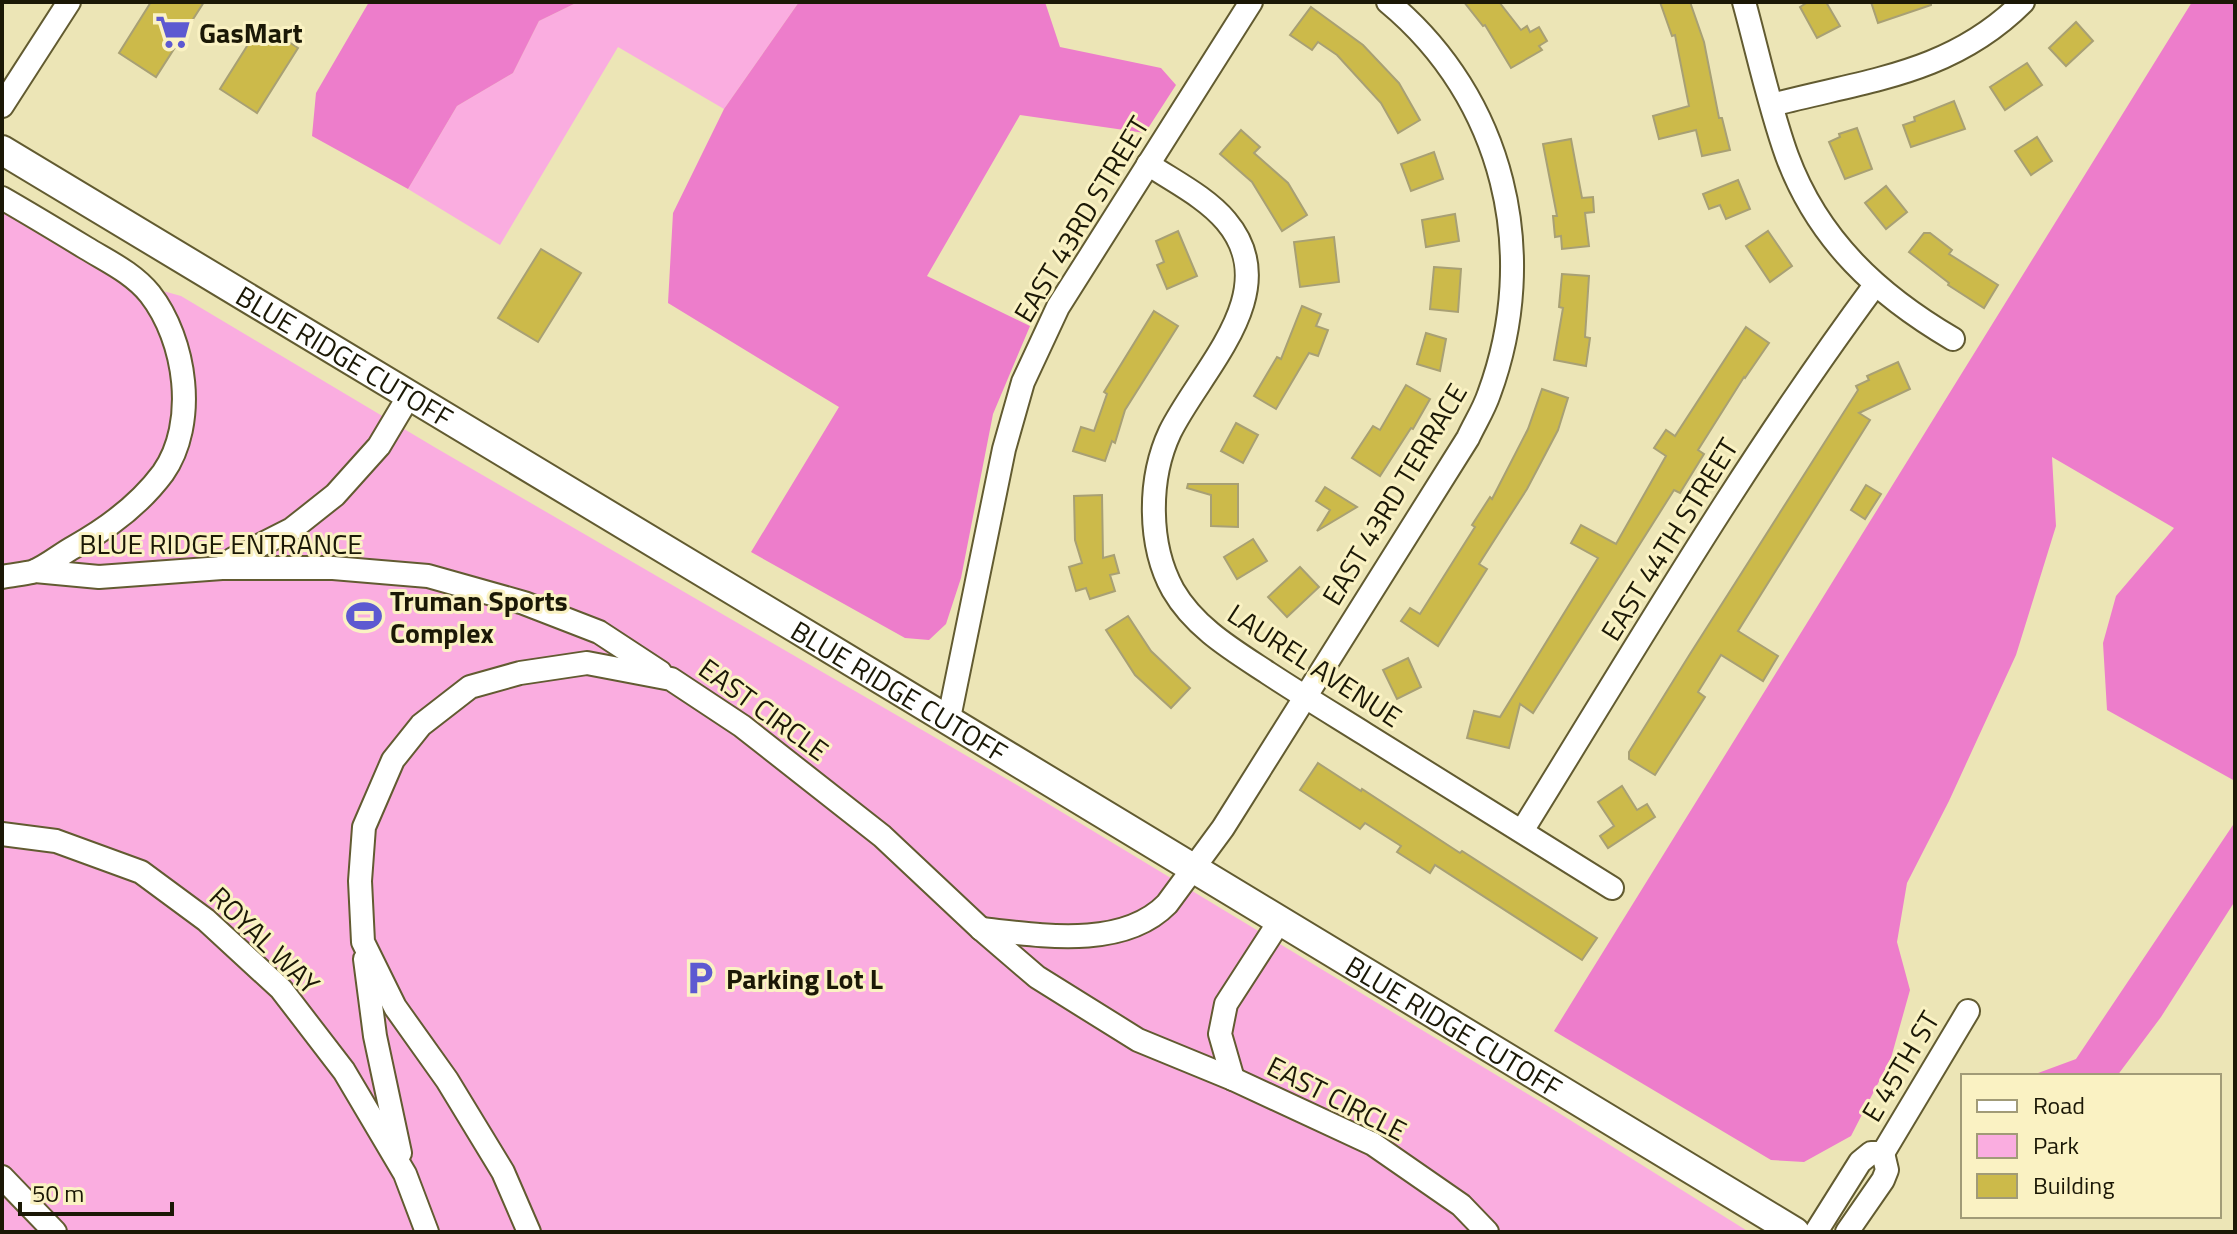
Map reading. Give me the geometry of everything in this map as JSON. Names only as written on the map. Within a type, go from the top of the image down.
[{"type":"main road","name":"BLUE RIDGE CUTOFF","points":[[2,150],[1195,867],[1762,1223],[1795,1232]]},
{"type":"street","points":[[2,106],[69,2]]},
{"type":"street","name":"EAST 43RD STREET","points":[[949,718],[1004,449],[1023,382],[1058,307],[1251,2]]},
{"type":"street","name":"EAST 43RD TERRACE","points":[[1195,867],[1306,698],[1468,438],[1489,395],[1496,372],[1511,293],[1512,259],[1507,206],[1498,163],[1482,121],[1460,81],[1410,21],[1388,2]]},
{"type":"street","points":[[1744,2],[1788,157],[1808,200],[1841,249],[1875,285],[1910,314],[1953,339]]},
{"type":"street","points":[[1772,105],[1904,74],[1956,53],[2023,2]]},
{"type":"street","name":"LAUREL AVENUE","points":[[1148,164],[1224,219],[1240,244],[1247,286],[1240,316],[1183,408],[1162,455],[1155,499],[1156,545],[1174,591],[1201,625],[1220,641],[1612,888]]},
{"type":"street","points":[[2,198],[128,273],[150,294],[167,322],[180,357],[184,383],[176,444],[164,471],[145,494],[117,519],[35,571],[2,577]]},
{"type":"street","name":"EAST 44TH STREET","points":[[1522,831],[1771,434],[1875,285]]},
{"type":"street","points":[[222,568],[233,559],[292,529],[335,495],[379,446],[410,394]]},
{"type":"street","name":"BLUE RIDGE ENTRANCE","points":[[35,571],[99,577],[222,568],[333,568],[428,576],[524,603],[599,632],[671,679]]},
{"type":"street","name":"EAST CIRCLE","points":[[405,1174],[375,1036],[363,942],[360,881],[364,827],[393,760],[421,725],[470,687],[520,673],[587,663],[671,679],[742,726],[882,836],[1037,977],[1138,1040],[1233,1079],[1373,1144],[1461,1205],[1487,1232]]},
{"type":"street","name":"ROYAL WAY","points":[[2,834],[56,841],[141,872],[206,920],[281,989],[344,1071],[405,1174],[427,1232]]},
{"type":"street","points":[[981,929],[1063,937],[1123,930],[1156,915],[1195,867]]},
{"type":"street","name":"EAST CIRCLE","points":[[1233,1079],[1220,1034],[1226,1004],[1279,922]]},
{"type":"street","name":"EAST CIRCLE","points":[[363,942],[395,1007],[447,1080],[503,1172],[529,1232]]},
{"type":"street","name":"E 45TH ST","points":[[1883,1153],[1968,1011]]},
{"type":"street","name":"E 45TH ST","points":[[1816,1232],[1860,1162],[1871,1153],[1883,1153]]},
{"type":"street","name":"E 45TH ST","points":[[1847,1232],[1883,1180],[1887,1164],[1883,1153]]},
{"type":"street","points":[[2,1177],[55,1232]]},
{"type":"green space","points":[[578,2],[799,2],[724,109],[618,47],[500,245],[408,189],[457,106],[513,73],[539,21]]},
{"type":"green space","name":"Truman Sports Complex","points":[[2,212],[109,276],[181,296],[436,448],[1017,785],[1546,1105],[1749,1232],[2,1232]]},
{"type":"shaded area","points":[[369,2],[578,2],[539,21],[513,73],[457,106],[408,189],[312,136],[316,93]]},
{"type":"shaded area","points":[[799,2],[1045,2],[1060,47],[1161,68],[1176,85],[1145,133],[1020,115],[927,276],[1030,326],[993,414],[961,578],[946,624],[929,640],[905,638],[751,552],[839,407],[668,303],[673,213],[724,109]]},
{"type":"shaded area","points":[[2192,2],[2235,2],[2235,781],[2107,710],[2103,643],[2116,596],[2174,528],[2052,457],[2056,526],[2016,655],[1949,801],[1907,883],[1897,942],[1910,990],[1891,1058],[1851,1136],[1804,1162],[1771,1160],[1554,1031]]},
{"type":"shaded area","points":[[2235,822],[2235,901],[2161,1017],[2118,1074],[2035,1074],[2076,1059]]},
{"type":"building","points":[[151,2],[204,2],[156,77],[119,53]]},
{"type":"building","points":[[1464,2],[1499,2],[1521,30],[1527,26],[1530,32],[1539,27],[1547,41],[1539,46],[1542,50],[1511,68],[1485,25]]},
{"type":"building","points":[[1660,2],[1690,2],[1704,42],[1719,118],[1722,118],[1730,150],[1702,156],[1696,130],[1659,139],[1653,116],[1689,106],[1675,35],[1672,36]]},
{"type":"building","points":[[1808,2],[1826,2],[1840,26],[1817,38],[1800,7]]},
{"type":"building","points":[[1871,2],[1931,2],[1931,5],[1878,23]]},
{"type":"building","points":[[1311,7],[1363,45],[1399,83],[1420,120],[1398,133],[1381,103],[1337,55],[1318,42],[1312,50],[1290,35]]},
{"type":"building","points":[[2076,22],[2093,41],[2066,66],[2049,48]]},
{"type":"building","points":[[261,24],[298,48],[257,113],[220,89]]},
{"type":"building","points":[[2027,63],[2042,85],[2005,110],[1990,87]]},
{"type":"building","points":[[1954,101],[1965,129],[1911,147],[1903,125],[1915,121],[1914,117]]},
{"type":"building","points":[[1857,128],[1872,169],[1845,179],[1829,142],[1840,137],[1839,134]]},
{"type":"building","points":[[1241,130],[1260,147],[1254,153],[1288,183],[1307,215],[1282,231],[1252,182],[1220,154]]},
{"type":"building","points":[[2037,137],[2052,161],[2031,175],[2015,151]]},
{"type":"building","points":[[1571,139],[1582,198],[1593,197],[1594,212],[1585,213],[1589,246],[1562,249],[1561,236],[1555,237],[1553,216],[1557,216],[1543,144]]},
{"type":"building","points":[[1434,152],[1443,179],[1411,191],[1401,164]]},
{"type":"building","points":[[1738,180],[1750,209],[1726,219],[1720,205],[1709,209],[1703,194]]},
{"type":"building","points":[[1886,186],[1907,212],[1886,229],[1865,203]]},
{"type":"building","points":[[1455,214],[1459,241],[1426,247],[1422,220]]},
{"type":"building","points":[[1178,231],[1197,276],[1167,289],[1157,265],[1164,262],[1156,241]]},
{"type":"building","points":[[1768,231],[1792,266],[1770,282],[1746,246]]},
{"type":"building","points":[[1924,233],[1930,233],[1952,250],[1949,254],[1998,285],[1984,308],[1948,285],[1909,252]]},
{"type":"building","points":[[1334,237],[1339,282],[1300,287],[1294,242]]},
{"type":"building","points":[[541,249],[581,273],[538,342],[498,318]]},
{"type":"building","points":[[1434,267],[1461,269],[1458,312],[1430,309]]},
{"type":"building","points":[[1562,274],[1589,276],[1585,337],[1590,338],[1586,366],[1554,360],[1563,308],[1559,307]]},
{"type":"building","points":[[1302,306],[1321,314],[1316,326],[1328,330],[1318,356],[1309,353],[1276,409],[1254,396],[1277,357],[1281,359]]},
{"type":"building","points":[[1154,311],[1178,326],[1125,410],[1115,443],[1112,441],[1105,461],[1073,451],[1081,427],[1094,431],[1107,394],[1104,392]]},
{"type":"building","points":[[1746,327],[1769,343],[1698,450],[1704,454],[1680,493],[1674,490],[1533,713],[1520,704],[1509,748],[1467,738],[1474,711],[1500,717],[1598,558],[1571,543],[1581,525],[1616,544],[1666,456],[1654,448],[1666,430],[1675,436]]},
{"type":"building","points":[[1426,333],[1446,339],[1440,371],[1417,364]]},
{"type":"building","points":[[1898,362],[1910,389],[1859,413],[1870,420],[1738,631],[1778,656],[1763,681],[1721,655],[1698,692],[1705,697],[1655,775],[1629,759],[1629,752],[1858,390],[1856,386],[1869,380],[1867,376]]},
{"type":"building","points":[[1406,385],[1430,399],[1380,476],[1352,458],[1373,426],[1380,430]]},
{"type":"building","points":[[1542,389],[1568,398],[1558,430],[1527,489],[1479,564],[1487,569],[1438,646],[1401,621],[1410,608],[1420,614],[1475,527],[1472,525],[1490,497],[1492,499],[1528,429]]},
{"type":"building","points":[[1236,423],[1258,435],[1243,463],[1221,451]]},
{"type":"building","points":[[1188,484],[1238,484],[1238,527],[1211,526],[1211,495],[1187,488]]},
{"type":"building","points":[[1866,485],[1881,494],[1865,519],[1851,510]]},
{"type":"building","points":[[1325,487],[1357,507],[1317,531],[1330,510],[1316,501]]},
{"type":"building","points":[[1102,495],[1103,558],[1114,555],[1119,573],[1110,575],[1115,591],[1090,599],[1086,588],[1076,591],[1069,567],[1082,563],[1075,540],[1074,496]]},
{"type":"building","points":[[1253,539],[1267,561],[1237,579],[1224,557]]},
{"type":"building","points":[[1300,567],[1319,587],[1287,617],[1268,597]]},
{"type":"building","points":[[1128,616],[1151,651],[1190,688],[1171,708],[1135,675],[1106,630]]},
{"type":"building","points":[[1408,658],[1421,687],[1397,699],[1383,670]]},
{"type":"building","points":[[1318,763],[1597,938],[1582,960],[1435,865],[1430,873],[1397,852],[1401,846],[1365,823],[1360,829],[1300,790]]},
{"type":"building","points":[[1622,786],[1637,810],[1647,804],[1655,817],[1608,848],[1600,836],[1614,826],[1598,802]]},
{"type":"place","name":"GasMart","points":[[173,32]]},
{"type":"place","name":"Truman Sports Complex","points":[[364,616]]},
{"type":"place","name":"Parking Lot L","points":[[700,978]]}]
